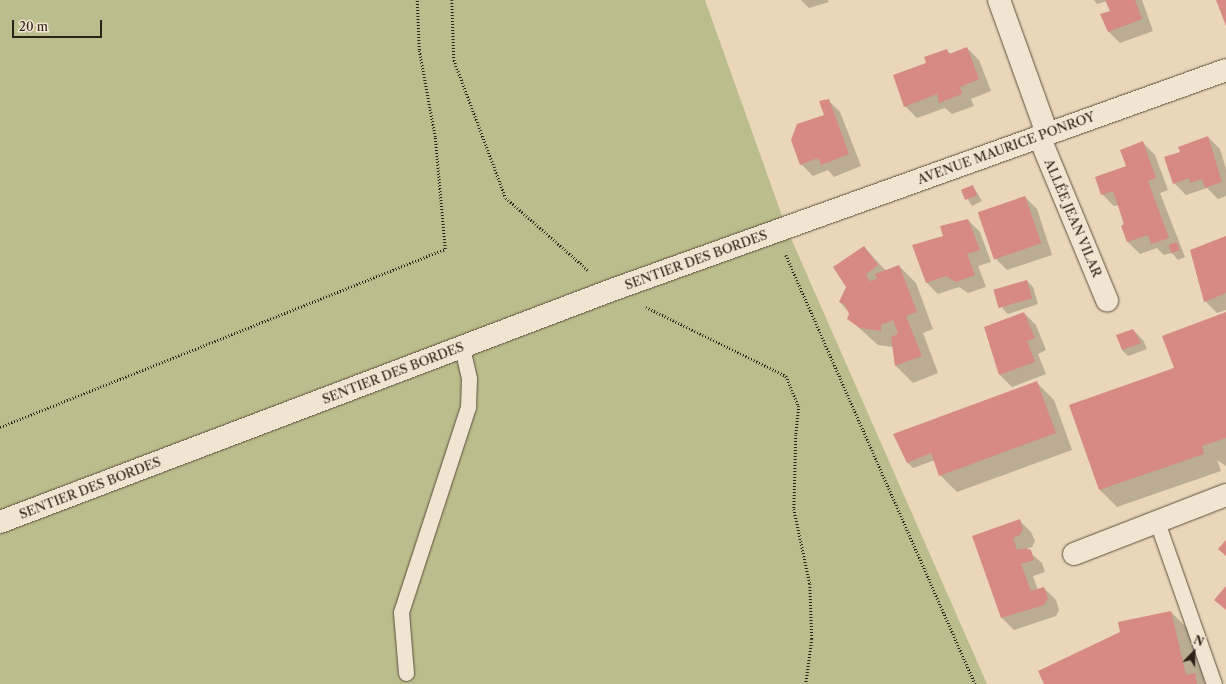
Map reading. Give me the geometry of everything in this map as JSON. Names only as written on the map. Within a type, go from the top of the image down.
[{"type":"street","name":"ALLÉE JEAN VILAR","points":[[999,0],[1043,135],[1107,300]]},
{"type":"street","name":"AVENUE MAURICE PONROY","points":[[781,229],[1226,70]]},
{"type":"street","name":"SENTIER DES BORDES","points":[[0,522],[612,290],[781,229]]},
{"type":"street","points":[[1074,554],[1226,495]]},
{"type":"lane","points":[[406,673],[401,612],[468,407],[469,378],[462,347]]},
{"type":"lane","points":[[1157,522],[1214,684]]},
{"type":"path","points":[[0,427],[445,249],[435,137],[419,50],[417,0]]},
{"type":"path","points":[[452,0],[454,60],[506,198],[612,290],[786,376],[799,406],[796,435],[794,509],[810,584],[812,639],[806,684]]},
{"type":"path","points":[[781,229],[974,684]]},
{"type":"green space","points":[[0,0],[705,0],[786,227],[987,684],[0,684]]},
{"type":"building","points":[[1105,0],[1135,0],[1142,19],[1108,32],[1100,14],[1110,11]]},
{"type":"building","points":[[1216,0],[1226,0],[1226,26]]},
{"type":"building","points":[[967,47],[979,79],[960,87],[962,94],[939,103],[937,94],[904,107],[893,75],[926,63],[924,57],[947,49],[949,54]]},
{"type":"building","points":[[829,99],[849,154],[821,165],[818,158],[800,165],[791,140],[797,124],[824,115],[819,101]]},
{"type":"building","points":[[1208,136],[1222,182],[1205,188],[1202,179],[1190,183],[1189,178],[1173,184],[1164,157],[1180,152],[1178,147]]},
{"type":"building","points":[[1143,141],[1156,178],[1148,181],[1169,238],[1151,244],[1148,235],[1127,242],[1121,226],[1124,224],[1113,191],[1101,195],[1095,177],[1126,166],[1120,150]]},
{"type":"building","points":[[973,185],[977,195],[965,200],[961,190]]},
{"type":"building","points":[[1025,196],[1041,243],[994,260],[978,212]]},
{"type":"building","points":[[968,219],[980,250],[967,254],[975,275],[956,282],[946,276],[926,283],[912,245],[943,236],[940,226]]},
{"type":"building","points":[[1226,236],[1226,293],[1204,302],[1190,250]]},
{"type":"building","points":[[1177,242],[1180,251],[1171,253],[1168,245]]},
{"type":"building","points":[[864,246],[878,265],[866,274],[869,281],[877,279],[875,274],[899,265],[917,312],[906,316],[922,356],[895,366],[891,337],[898,334],[893,320],[881,325],[881,331],[860,328],[847,319],[849,314],[845,305],[839,302],[846,287],[833,267]]},
{"type":"building","points":[[1027,280],[1032,298],[999,308],[993,290]]},
{"type":"building","points":[[1024,312],[1035,338],[1027,341],[1035,362],[999,375],[984,327]]},
{"type":"building","points":[[1226,312],[1226,438],[1202,446],[1204,454],[1099,490],[1069,405],[1174,368],[1162,336]]},
{"type":"building","points":[[1133,329],[1141,343],[1122,350],[1116,335]]},
{"type":"building","points":[[1037,381],[1056,433],[939,476],[931,453],[907,463],[893,434]]},
{"type":"building","points":[[1020,519],[1023,529],[1020,535],[1013,538],[1017,550],[1025,548],[1031,550],[1034,560],[1021,564],[1031,591],[1044,587],[1048,598],[1044,605],[1001,618],[972,536]]},
{"type":"building","points":[[1226,540],[1226,556],[1218,549]]},
{"type":"building","points":[[1226,586],[1226,610],[1214,600]]},
{"type":"building","points":[[1171,611],[1186,675],[1195,673],[1197,684],[1044,684],[1038,671],[1120,632],[1118,622]]}]
